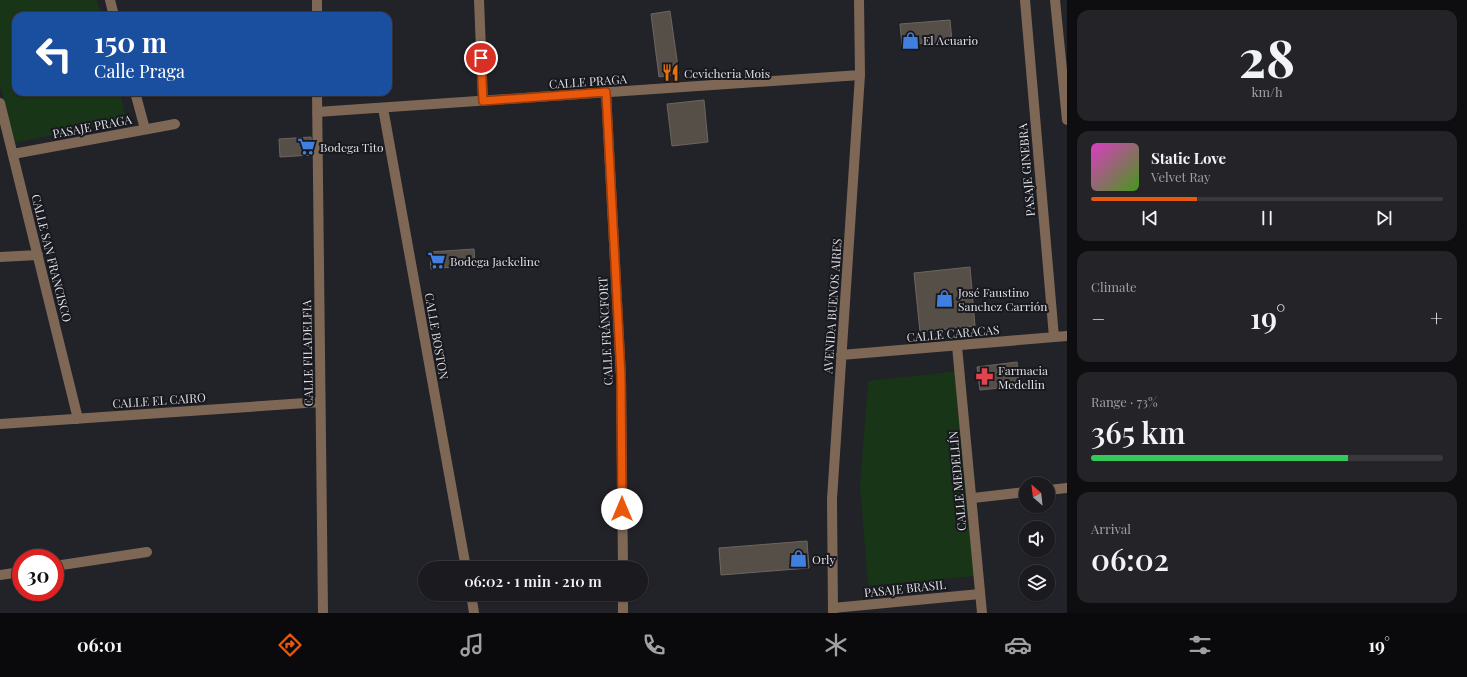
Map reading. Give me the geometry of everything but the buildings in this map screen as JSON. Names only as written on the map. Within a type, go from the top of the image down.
[{"type":"street","points":[[110,0],[113,12]]},
{"type":"street","points":[[317,0],[317,12]]},
{"type":"street","points":[[479,0],[483,101]]},
{"type":"street","name":"AVENIDA BUENOS AIRES","points":[[833,610],[832,499],[860,75],[859,0]]},
{"type":"street","name":"PASAJE GINEBRA","points":[[1024,0],[1054,337]]},
{"type":"street","points":[[1055,0],[1067,120]]},
{"type":"street","name":"CALLE PRAGA","points":[[317,112],[860,75]]},
{"type":"street","name":"CALLE FRÁNCFORT","points":[[606,92],[621,376],[623,561]]},
{"type":"street","points":[[136,96],[145,130]]},
{"type":"street","name":"CALLE FILADELFIA","points":[[317,96],[323,613]]},
{"type":"street","name":"CALLE SAN FRANCISCO","points":[[0,103],[78,419]]},
{"type":"street","name":"CALLE BOSTON","points":[[383,108],[465,561]]},
{"type":"street","name":"PASAJE PRAGA","points":[[13,154],[175,124]]},
{"type":"street","points":[[0,257],[38,255]]},
{"type":"street","name":"CALLE CARACAS","points":[[841,355],[1067,336]]},
{"type":"street","name":"CALLE MEDELLÍN","points":[[957,346],[973,498],[982,613]]},
{"type":"street","name":"CALLE EL CAIRO","points":[[0,424],[320,402]]},
{"type":"street","points":[[1055,489],[1067,488]]},
{"type":"street","points":[[973,498],[1019,493]]},
{"type":"street","points":[[64,565],[146,552]]},
{"type":"street","points":[[0,575],[12,573]]},
{"type":"street","name":"PASAJE BRASIL","points":[[833,610],[980,594]]},
{"type":"street","points":[[471,601],[474,613]]},
{"type":"street","points":[[623,601],[623,613]]},
{"type":"green space","points":[[0,0],[97,0],[100,12],[12,12],[12,96],[121,96],[126,120],[14,143],[0,84]]},
{"type":"green space","points":[[959,371],[975,576],[868,586],[860,485],[868,381]]},
{"type":"place","name":"El Acuario","points":[[910,40]]},
{"type":"place","name":"Cevicheria Mois","points":[[671,73]]},
{"type":"place","name":"Bodega Tito","points":[[307,147]]},
{"type":"place","name":"Bodega Jackeline","points":[[437,261]]},
{"type":"place","name":"José Faustino Sanchez Carrión","points":[[945,299]]},
{"type":"place","name":"Farmacia Medellin","points":[[985,377]]},
{"type":"place","name":"Orly","points":[[799,559]]},
{"type":"route","points":[[481,58],[483,101],[606,92],[621,376],[622,509]]}]
